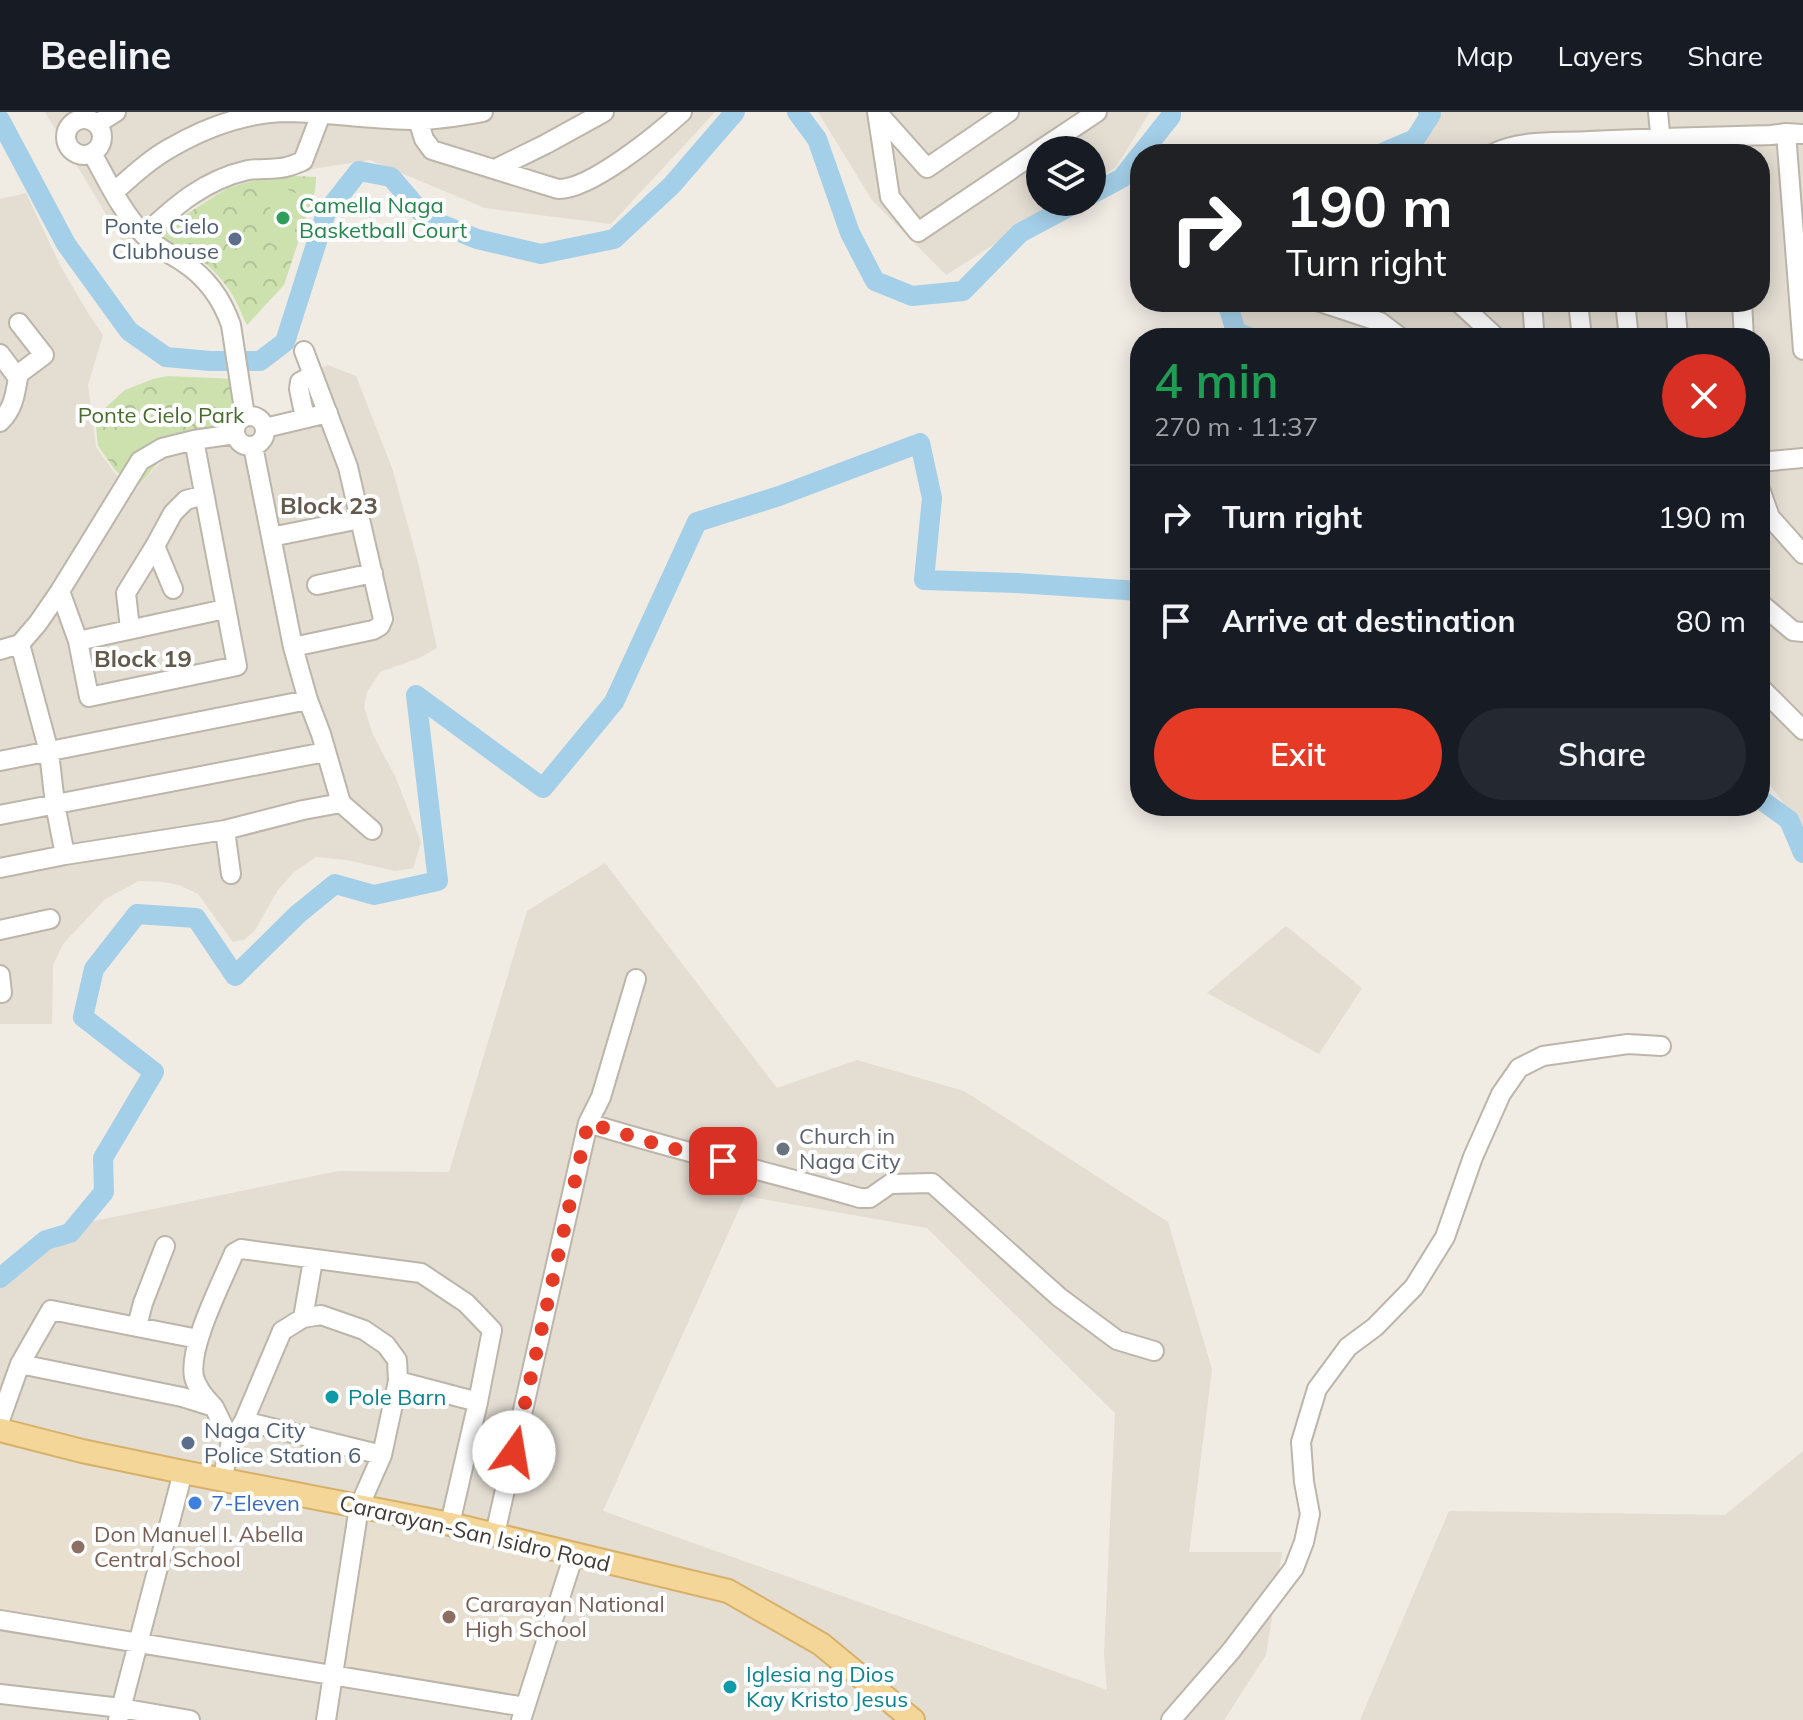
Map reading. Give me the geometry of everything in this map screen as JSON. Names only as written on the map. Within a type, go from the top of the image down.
[{"type":"main road","name":"Cararayan-San Isidro Road","points":[[0,1430],[82,1451],[450,1524],[728,1591],[821,1644],[913,1720]]},
{"type":"street","points":[[97,124],[116,112]]},
{"type":"street","points":[[114,192],[148,162],[172,147],[217,126],[245,118],[282,112],[418,120],[483,112]]},
{"type":"street","points":[[495,169],[604,112]]},
{"type":"street","points":[[418,120],[424,139],[432,150],[569,190],[631,153],[682,112]]},
{"type":"street","points":[[1009,112],[927,168],[877,112],[890,197],[918,232],[1026,159]]},
{"type":"street","points":[[1061,136],[1097,112]]},
{"type":"street","points":[[1658,112],[1661,144]]},
{"type":"street","points":[[144,235],[193,192],[243,171],[284,168],[303,161],[321,114]]},
{"type":"street","points":[[92,120],[101,129],[102,140],[92,153],[73,152],[68,146],[65,133],[72,122],[92,120]]},
{"type":"street","points":[[1739,144],[1795,134],[1803,350]]},
{"type":"street","points":[[92,153],[144,235],[158,248],[182,261],[215,291],[226,311],[233,336],[245,416]]},
{"type":"street","points":[[1350,312],[1380,322],[1388,328]]},
{"type":"street","points":[[16,376],[44,355],[19,323]]},
{"type":"street","points":[[293,647],[373,630],[380,626],[383,619],[348,467],[304,351]]},
{"type":"street","points":[[0,354],[18,378],[14,402],[0,422]]},
{"type":"street","points":[[305,418],[300,382],[313,375]]},
{"type":"street","points":[[265,428],[328,413]]},
{"type":"street","points":[[245,416],[258,417],[265,428],[264,437],[253,446],[240,442],[235,434],[235,425],[245,416]]},
{"type":"street","points":[[0,650],[20,644],[38,623],[140,461],[162,448],[235,434]]},
{"type":"street","points":[[60,591],[78,641],[89,697],[237,666],[194,440]]},
{"type":"street","points":[[253,446],[293,647],[308,700],[341,803],[372,830]]},
{"type":"street","points":[[1770,461],[1803,458]]},
{"type":"street","points":[[130,629],[126,593],[173,513],[186,500],[204,495]]},
{"type":"street","points":[[1770,517],[1803,554]]},
{"type":"street","points":[[271,537],[360,519]]},
{"type":"street","points":[[155,546],[173,589]]},
{"type":"street","points":[[317,585],[373,573]]},
{"type":"street","points":[[78,641],[225,609]]},
{"type":"street","points":[[1770,611],[1793,631],[1803,632]]},
{"type":"street","points":[[20,644],[49,752],[65,855]]},
{"type":"street","points":[[1770,697],[1803,730]]},
{"type":"street","points":[[0,761],[308,700]]},
{"type":"street","points":[[0,815],[325,752]]},
{"type":"street","points":[[0,868],[225,830],[341,803]]},
{"type":"street","points":[[225,830],[231,874]]},
{"type":"street","points":[[0,930],[50,919]]},
{"type":"street","points":[[495,1534],[588,1123],[601,1097],[636,979]]},
{"type":"street","points":[[1171,1720],[1231,1651],[1294,1568],[1310,1514],[1301,1442],[1317,1389],[1348,1347],[1375,1327],[1414,1287],[1445,1237],[1473,1157],[1501,1094],[1519,1068],[1543,1056],[1628,1044],[1661,1046]]},
{"type":"street","points":[[588,1123],[860,1198],[870,1198],[890,1184],[932,1183],[1059,1297],[1117,1340],[1154,1351]]},
{"type":"street","points":[[137,1326],[165,1246]]},
{"type":"street","points":[[231,1442],[214,1407],[203,1396],[195,1380],[193,1365],[198,1339],[234,1253],[241,1249],[421,1273],[466,1303],[492,1330],[450,1524]]},
{"type":"street","points":[[303,1318],[313,1260]]},
{"type":"street","points":[[0,1420],[20,1364],[51,1310],[198,1339]]},
{"type":"street","points":[[222,1479],[231,1442],[244,1421],[282,1331],[303,1318],[321,1315],[364,1330],[386,1345],[397,1360],[398,1381],[382,1455],[359,1507],[326,1720]]},
{"type":"street","points":[[20,1364],[182,1397],[214,1407]]},
{"type":"street","points":[[398,1381],[478,1402]]},
{"type":"street","points":[[244,1421],[382,1455]]},
{"type":"street","points":[[119,1714],[183,1472]]},
{"type":"street","points":[[0,1620],[334,1675],[523,1714],[574,1554]]},
{"type":"street","points":[[0,1694],[119,1714],[190,1720]]},
{"type":"shaded area","points":[[45,112],[715,112],[611,224],[485,208],[370,160],[274,175],[228,188],[125,246]]},
{"type":"shaded area","points":[[818,112],[1150,112],[1116,167],[1106,173],[1106,136],[1026,136],[1026,216],[1039,216],[946,275],[872,200]]},
{"type":"shaded area","points":[[1803,112],[1803,830],[1770,785],[1770,328],[1235,328],[1230,312],[1770,312],[1770,144],[1403,144],[1415,139],[1431,114]]},
{"type":"shaded area","points":[[26,193],[61,267],[103,335],[88,385],[96,447],[114,472],[134,491],[168,454],[232,429],[240,416],[259,410],[275,416],[299,414],[294,379],[328,365],[356,376],[392,468],[418,562],[437,648],[380,672],[367,692],[364,707],[373,735],[395,776],[421,842],[413,868],[395,871],[347,860],[316,857],[294,872],[278,890],[255,930],[244,940],[233,942],[198,894],[179,885],[139,881],[105,899],[63,944],[53,965],[52,1024],[0,1024],[0,199]]},
{"type":"shaded area","points":[[605,863],[777,1088],[857,1060],[964,1091],[1168,1222],[1212,1369],[1189,1552],[1282,1552],[1266,1655],[1224,1720],[0,1720],[0,1284],[45,1231],[339,1171],[449,1172],[527,911]],"holes":[[[745,1196],[927,1228],[1115,1413],[1104,1654],[1107,1690],[603,1511]]]},
{"type":"shaded area","points":[[1286,926],[1362,988],[1319,1054],[1207,993]]},
{"type":"shaded area","name":"Don Manuel I. Abella Central School","points":[[0,1438],[174,1480],[133,1636],[0,1614]]},
{"type":"shaded area","points":[[1803,1451],[1803,1720],[1360,1720],[1449,1511],[1725,1515]]},
{"type":"shaded area","name":"Cararayan National High School","points":[[370,1526],[564,1563],[521,1703],[338,1671]]},
{"type":"green space","points":[[274,175],[316,177],[315,191],[284,285],[247,325],[232,295],[216,273],[190,253],[160,237],[161,230],[228,188]]},
{"type":"green space","name":"Camella Naga Basketball Court","points":[[279,186],[308,198],[287,250],[258,238]]},
{"type":"green space","name":"Ponte Cielo Park","points":[[168,376],[236,379],[239,414],[230,428],[166,452],[135,489],[115,470],[98,446],[95,417],[125,390]]},
{"type":"green space","points":[[156,401],[175,428],[128,463],[108,436]]},
{"type":"waterway","points":[[0,120],[66,244],[129,331],[166,357],[260,361],[285,342],[326,213],[359,171],[391,177],[426,218],[477,239],[541,254],[614,239],[672,185],[735,112]]},
{"type":"waterway","points":[[797,112],[817,139],[850,233],[875,281],[912,296],[963,291],[1020,233],[1052,216]]},
{"type":"waterway","points":[[1149,144],[1171,112]]},
{"type":"waterway","points":[[1403,144],[1415,139],[1431,114],[1428,112]]},
{"type":"waterway","points":[[1106,187],[1122,178],[1130,168]]},
{"type":"waterway","points":[[1230,312],[1235,328]]},
{"type":"waterway","points":[[0,1278],[46,1240],[70,1233],[104,1192],[103,1158],[154,1072],[83,1017],[94,969],[137,914],[196,918],[235,976],[298,914],[335,884],[374,895],[438,881],[416,695],[543,788],[614,702],[697,522],[779,496],[920,443],[932,498],[924,580],[1130,590]]},
{"type":"waterway","points":[[1770,806],[1789,820],[1803,853]]},
{"type":"place","name":"Camella Naga Basketball Court","points":[[283,218]]},
{"type":"place","name":"Ponte Cielo Clubhouse","points":[[235,239]]},
{"type":"place","name":"Church in Naga City","points":[[783,1149]]},
{"type":"place","name":"Pole Barn","points":[[332,1397]]},
{"type":"place","name":"Naga City Police Station 6","points":[[188,1443]]},
{"type":"place","name":"7-Eleven","points":[[195,1503]]},
{"type":"place","name":"Don Manuel I. Abella Central School","points":[[78,1547]]},
{"type":"place","name":"Cararayan National High School","points":[[449,1617]]},
{"type":"place","name":"Iglesia ng Dios Kay Kristo Jesus","points":[[730,1687]]},
{"type":"district","name":"Block 23","points":[[329,505]]},
{"type":"district","name":"Block 19","points":[[143,658]]},
{"type":"route","points":[[514,1452],[588,1123],[723,1161]]}]
